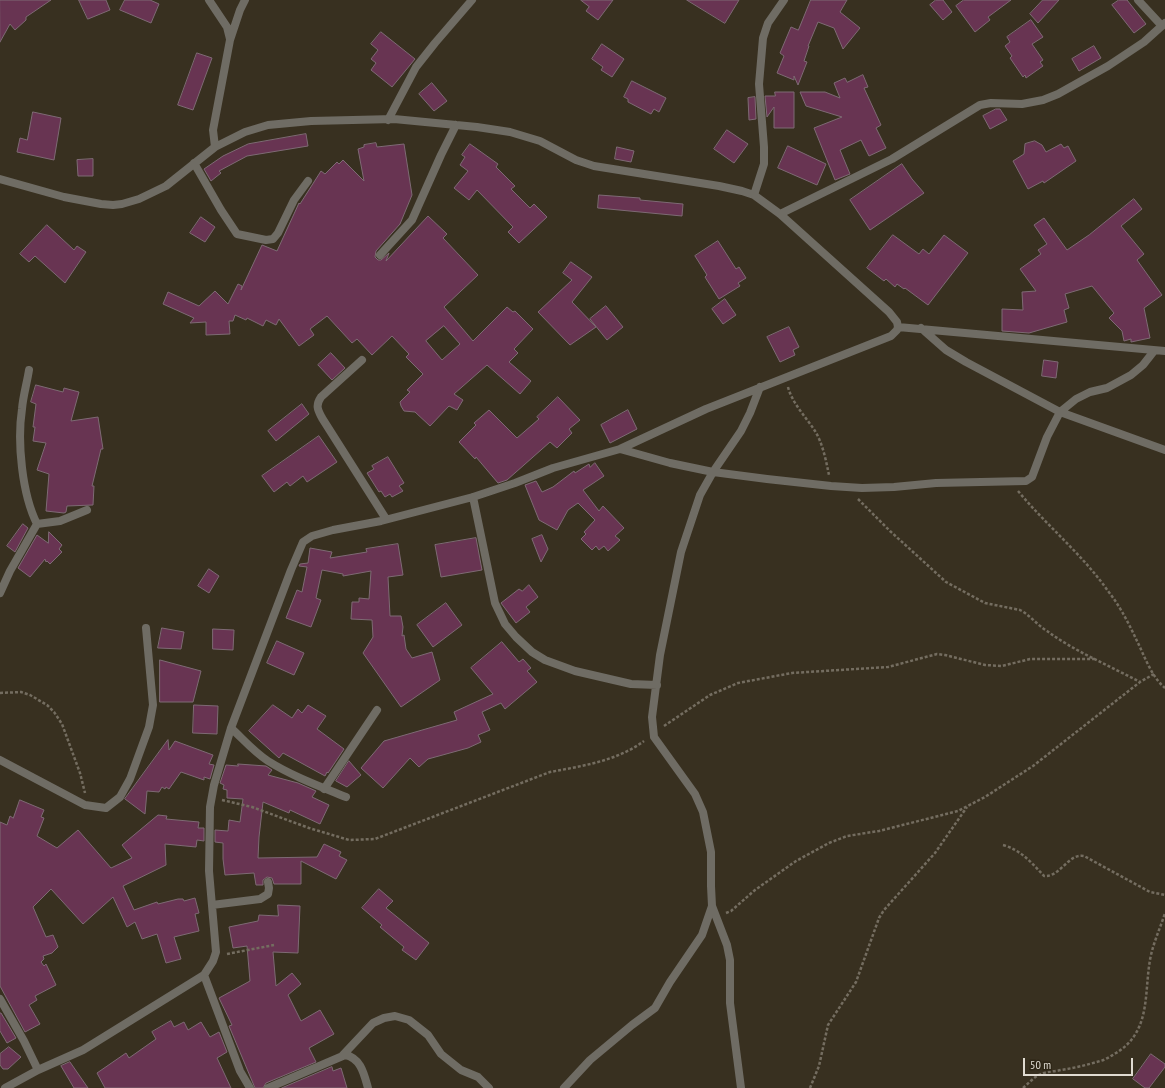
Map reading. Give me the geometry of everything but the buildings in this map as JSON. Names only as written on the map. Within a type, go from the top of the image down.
[{"type":"street","points":[[210,0],[226,27],[230,40]]},
{"type":"street","points":[[215,147],[213,130],[230,40],[245,0]]},
{"type":"street","points":[[388,120],[416,67],[434,43],[472,0]]},
{"type":"street","points":[[754,196],[764,164],[759,84],[763,38],[768,24],[784,0]]},
{"type":"street","points":[[780,214],[892,159],[980,105],[991,103],[1022,104],[1043,100],[1058,94],[1108,66],[1144,42],[1163,24],[1138,0]]},
{"type":"street","points":[[0,179],[64,197],[113,206],[139,199],[166,186],[215,147],[245,132],[268,125],[311,121],[388,120],[477,127],[510,132],[540,141],[576,160],[594,166],[719,186],[742,191],[754,196],[780,214],[889,312],[897,322],[898,327],[891,336],[706,409],[620,448],[553,468],[473,497],[386,519],[333,530],[312,536],[303,542],[231,728],[214,785],[209,834],[209,871],[216,952],[214,957],[204,975],[83,1050],[38,1070],[6,1088]]},
{"type":"street","points":[[380,255],[412,220],[456,125]]},
{"type":"street","points":[[194,163],[221,210],[237,234],[266,240],[273,239],[278,233],[294,200],[308,181]]},
{"type":"street","points":[[898,327],[1165,352]]},
{"type":"street","points":[[921,328],[946,350],[1060,412],[1165,450]]},
{"type":"street","points":[[620,448],[714,472],[831,486],[862,488],[936,483],[1026,481],[1032,477],[1047,436],[1060,412],[1076,399],[1090,392],[1107,388],[1131,375],[1143,365],[1154,351]]},
{"type":"street","points":[[362,360],[321,397],[317,403],[318,410],[386,519]]},
{"type":"street","points":[[29,370],[21,410],[20,430],[22,462],[26,489],[31,512],[37,524]]},
{"type":"street","points":[[741,1088],[730,1003],[730,960],[727,945],[712,906],[711,852],[703,812],[695,794],[654,737],[652,717],[660,655],[680,552],[700,496],[741,431],[760,387]]},
{"type":"street","points":[[473,497],[494,603],[505,624],[516,636],[532,652],[545,660],[575,671],[631,684],[657,685]]},
{"type":"street","points":[[37,524],[60,521],[87,510]]},
{"type":"street","points":[[0,593],[10,571],[37,524]]},
{"type":"street","points":[[0,760],[86,805],[106,808],[120,797],[130,779],[148,727],[153,705],[146,628]]},
{"type":"street","points":[[324,789],[377,710]]},
{"type":"street","points":[[231,728],[268,761],[324,789],[346,797]]},
{"type":"street","points":[[212,905],[260,899],[268,894],[270,888],[268,882]]},
{"type":"street","points":[[564,1088],[590,1060],[655,1008],[670,982],[702,935],[712,906]]},
{"type":"street","points":[[204,975],[240,1071],[250,1088]]},
{"type":"street","points":[[0,999],[24,1041],[38,1070]]},
{"type":"street","points":[[268,1088],[342,1056],[374,1023],[384,1018],[395,1016],[409,1020],[428,1035],[441,1054],[461,1070],[478,1077],[489,1088]]},
{"type":"street","points":[[342,1056],[350,1056],[361,1066],[368,1088]]},
{"type":"path","points":[[786,378],[789,391],[796,405],[816,433],[824,455],[831,486]]},
{"type":"path","points":[[1009,482],[1109,591],[1138,642],[1148,666],[1165,688]]},
{"type":"path","points":[[853,494],[890,531],[946,582],[985,603],[1020,610],[1046,631],[1140,682]]},
{"type":"path","points":[[212,798],[252,807],[309,828],[349,840],[375,839],[550,772],[578,767],[617,756],[638,745],[710,695],[738,683],[792,673],[888,667],[937,654],[985,665],[1002,666],[1030,659],[1097,659]]},
{"type":"path","points":[[716,917],[731,910],[755,890],[796,861],[830,843],[847,836],[880,831],[958,811],[968,806],[1033,766],[1140,682],[1154,674]]},
{"type":"path","points":[[1161,684],[1165,683]]},
{"type":"path","points":[[0,693],[22,692],[47,705],[54,712],[62,724],[80,773],[86,805]]},
{"type":"path","points":[[810,1088],[819,1066],[828,1025],[856,982],[879,918],[884,910],[935,853],[968,806]]},
{"type":"path","points":[[1003,845],[1012,847],[1024,855],[1044,876],[1053,875],[1080,855],[1150,892],[1165,895]]},
{"type":"path","points":[[1023,1088],[1038,1076],[1047,1072],[1060,1071],[1102,1061],[1124,1048],[1130,1042],[1136,1034],[1143,1016],[1150,961],[1154,944],[1165,913]]},
{"type":"path","points":[[214,957],[274,945]]}]
